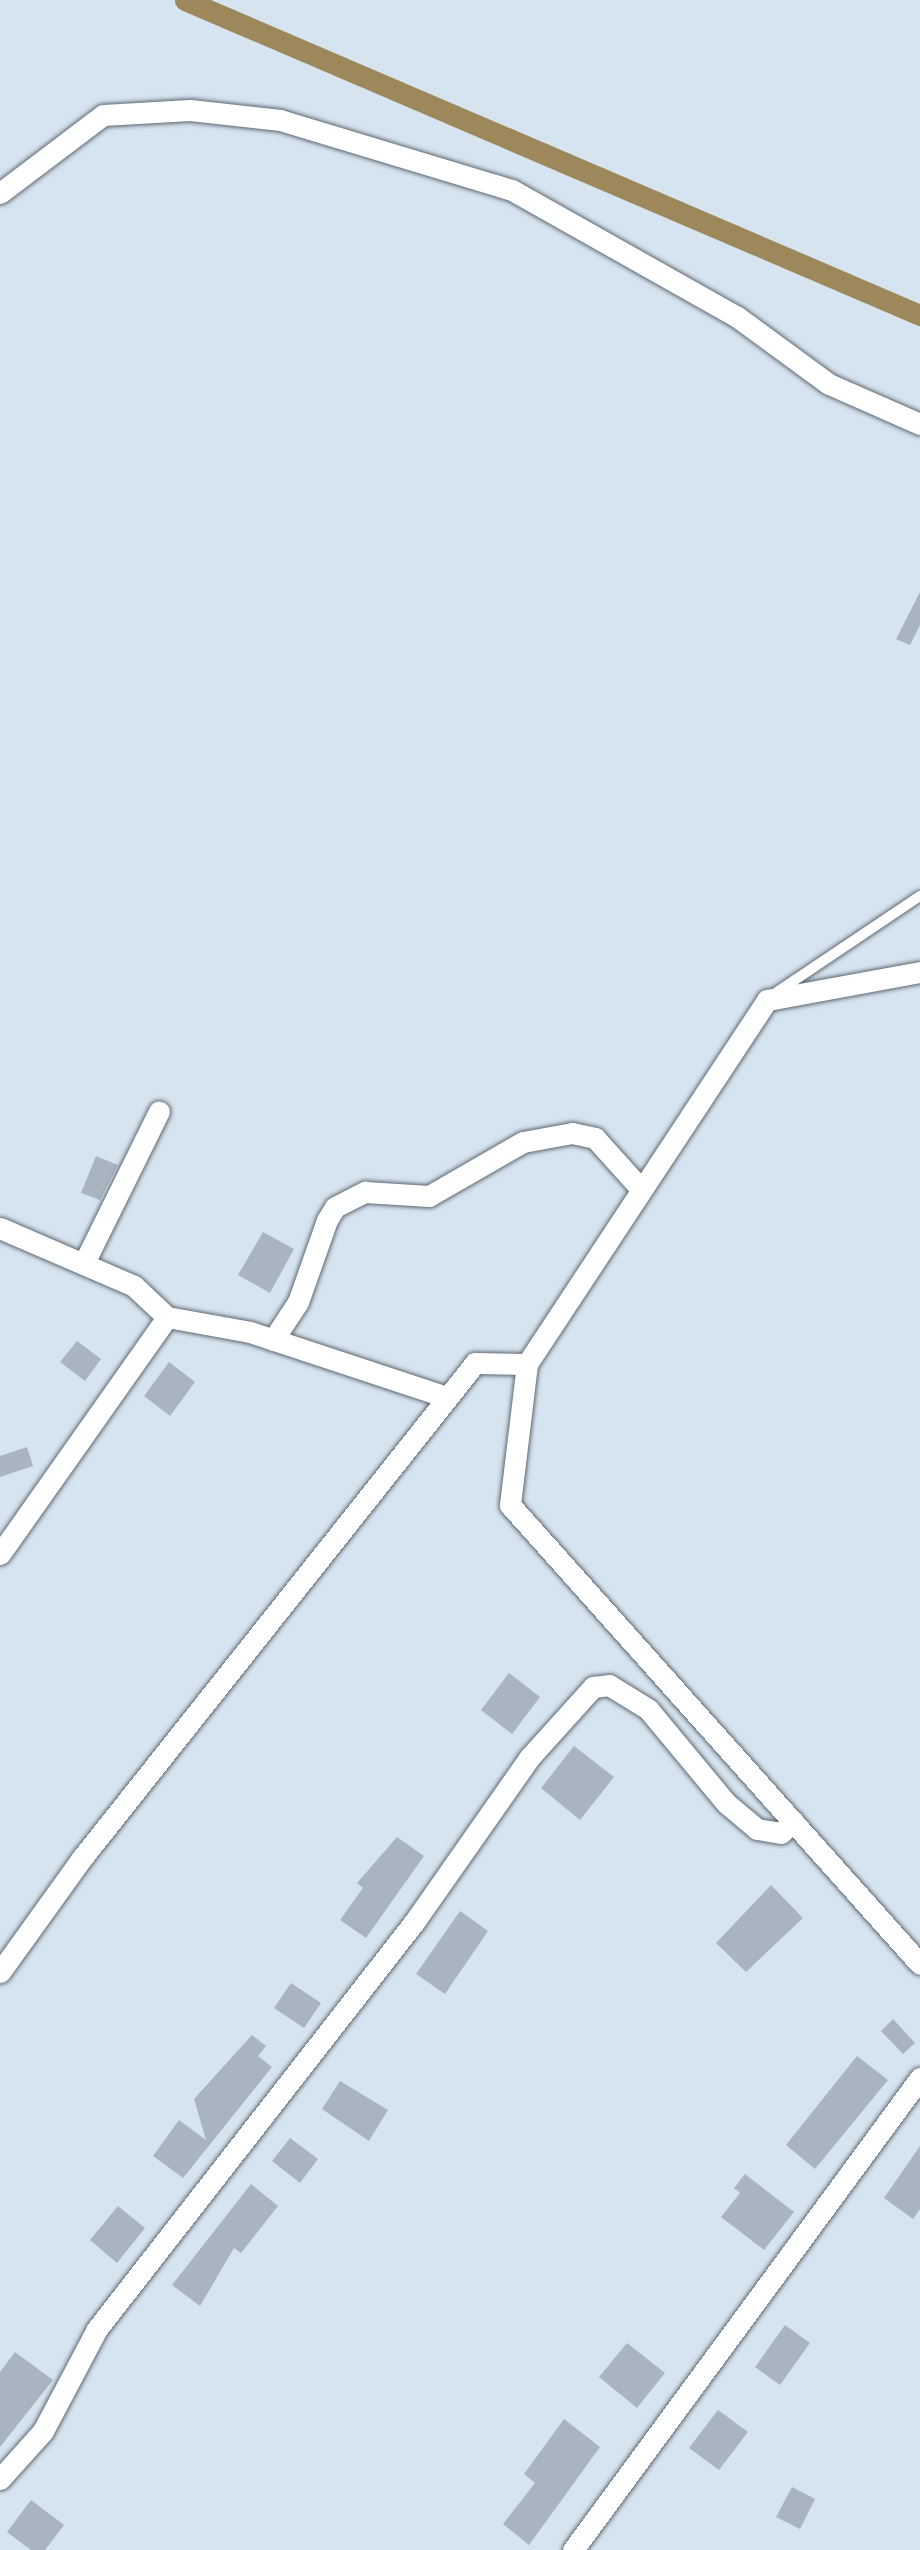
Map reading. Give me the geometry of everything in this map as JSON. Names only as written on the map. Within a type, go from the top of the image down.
[{"type":"street","points":[[0,193],[103,115],[190,110],[280,120],[512,190],[736,316],[829,384],[920,424]]},
{"type":"street","points":[[920,972],[767,1000],[640,1188],[527,1364],[510,1505],[920,1964]]},
{"type":"street","points":[[84,1263],[131,1178],[159,1111]]},
{"type":"street","points":[[273,1340],[298,1302],[327,1220],[335,1207],[365,1192],[429,1196],[523,1142],[572,1133],[595,1138],[640,1188]]},
{"type":"street","points":[[0,1228],[134,1286],[167,1317],[190,1317],[273,1340],[447,1397]]},
{"type":"street","points":[[0,1554],[167,1317]]},
{"type":"street","points":[[0,1972],[82,1858],[475,1363],[527,1364]]},
{"type":"street","points":[[0,2479],[43,2431],[97,2329],[415,1921],[529,1758],[593,1686],[609,1685],[648,1709],[726,1803],[757,1829],[781,1833],[793,1821]]},
{"type":"street","points":[[573,2550],[920,2078]]},
{"type":"lane","points":[[767,1000],[920,896]]},
{"type":"building","points":[[920,592],[920,625],[910,645],[896,639]]},
{"type":"building","points":[[96,1156],[118,1165],[100,1200],[81,1193]]},
{"type":"building","points":[[263,1232],[294,1249],[270,1293],[238,1275]]},
{"type":"building","points":[[77,1341],[101,1359],[85,1381],[60,1362]]},
{"type":"building","points":[[169,1362],[195,1382],[170,1416],[144,1396]]},
{"type":"building","points":[[27,1447],[33,1466],[0,1477],[0,1456]]},
{"type":"building","points":[[509,1673],[540,1697],[512,1734],[481,1710]]},
{"type":"building","points":[[574,1746],[614,1777],[580,1820],[541,1788]]},
{"type":"building","points":[[397,1837],[424,1856],[366,1938],[340,1920],[363,1888],[357,1883]]},
{"type":"building","points":[[771,1885],[803,1918],[746,1972],[716,1943]]},
{"type":"building","points":[[460,1911],[488,1931],[445,1994],[416,1974]]},
{"type":"building","points":[[291,1983],[321,2003],[304,2028],[274,2008]]},
{"type":"building","points":[[893,2019],[915,2043],[903,2054],[881,2031]]},
{"type":"building","points":[[252,2035],[266,2046],[258,2056],[272,2067],[183,2178],[153,2156],[179,2120],[206,2140],[194,2099]]},
{"type":"building","points":[[857,2056],[888,2080],[815,2169],[786,2145]]},
{"type":"building","points":[[340,2081],[388,2110],[369,2141],[322,2109]]},
{"type":"building","points":[[290,2138],[318,2159],[300,2183],[272,2161]]},
{"type":"building","points":[[920,2146],[920,2209],[913,2219],[884,2198]]},
{"type":"building","points":[[745,2174],[794,2212],[764,2250],[721,2217],[740,2193],[734,2188]]},
{"type":"building","points":[[251,2184],[278,2206],[241,2253],[234,2248],[200,2306],[172,2285]]},
{"type":"building","points":[[118,2206],[145,2228],[117,2263],[90,2240]]},
{"type":"building","points":[[785,2325],[810,2343],[780,2385],[755,2367]]},
{"type":"building","points":[[627,2343],[665,2373],[637,2408],[599,2377]]},
{"type":"building","points":[[15,2352],[53,2380],[0,2447],[0,2372]]},
{"type":"building","points":[[718,2410],[748,2432],[719,2470],[689,2448]]},
{"type":"building","points":[[564,2419],[600,2447],[529,2545],[503,2524],[535,2483],[524,2474]]},
{"type":"building","points":[[792,2487],[815,2499],[800,2529],[776,2517]]},
{"type":"building","points":[[31,2500],[64,2525],[45,2550],[31,2550],[7,2532]]},
{"type":"waterway","points":[[185,0],[920,315]]}]
